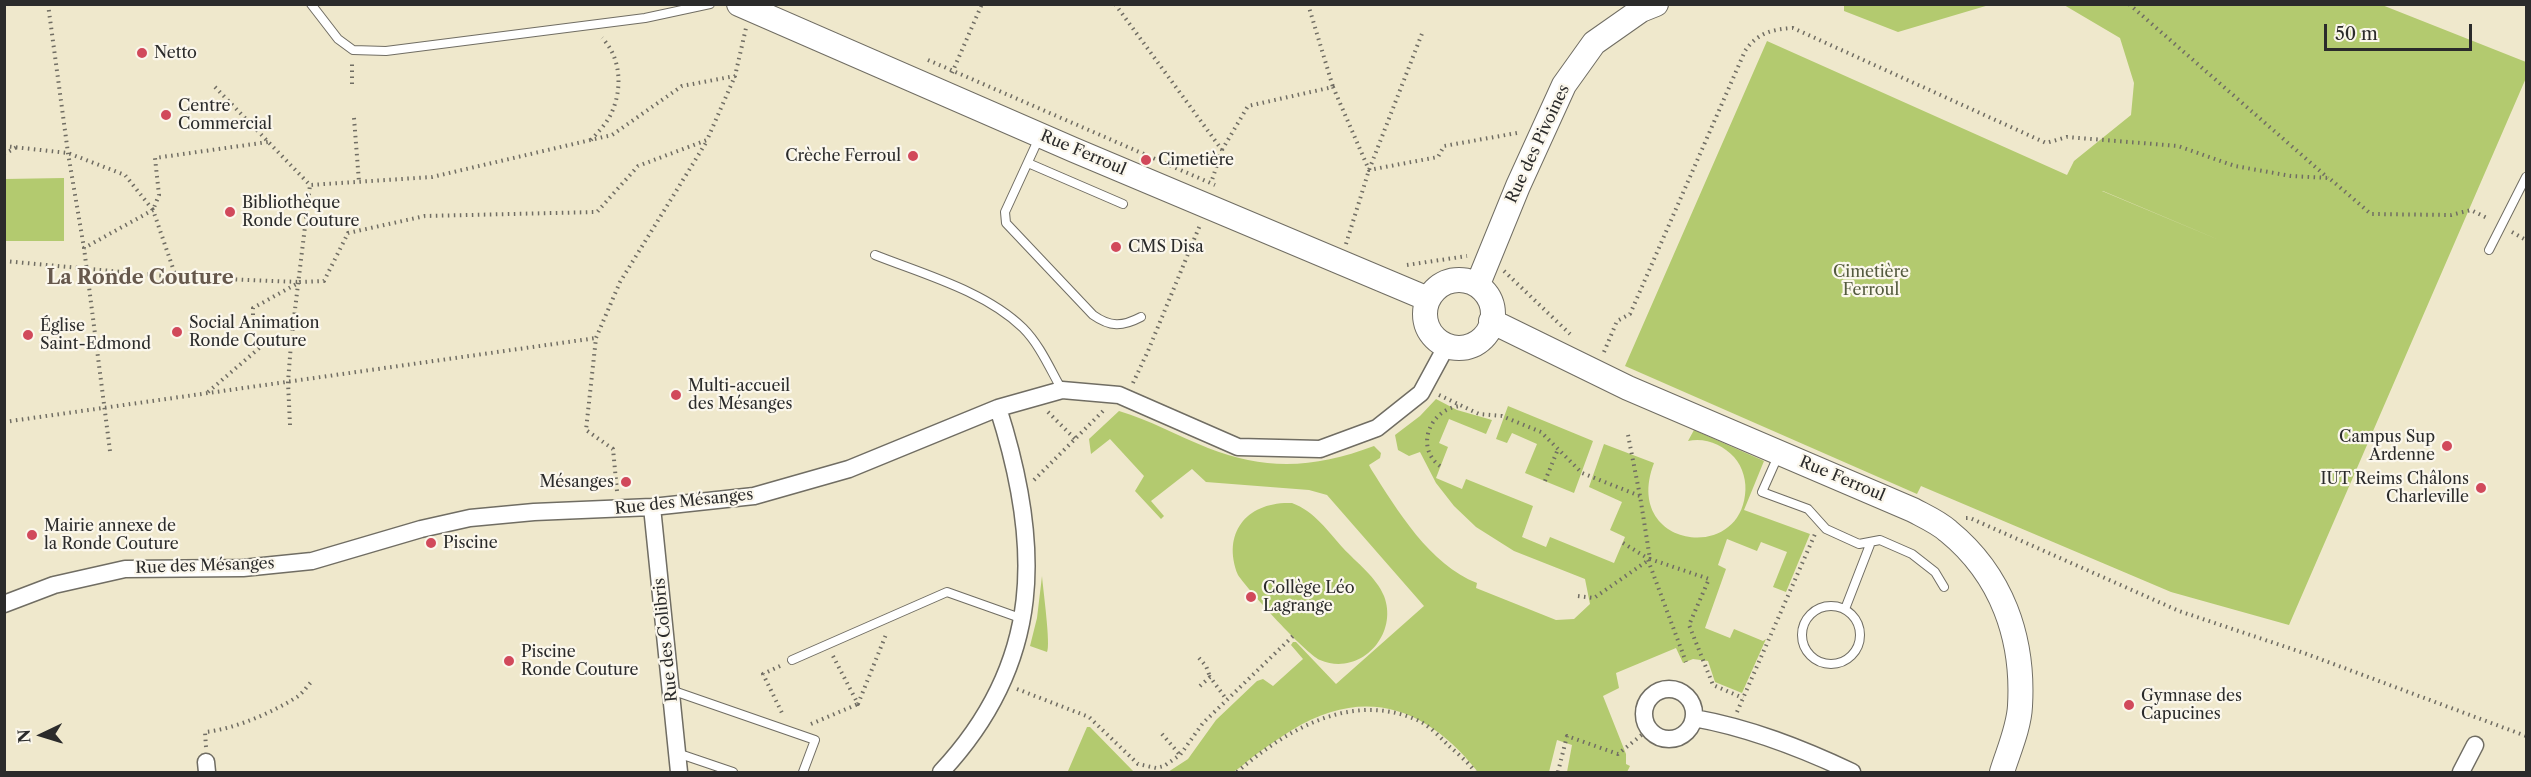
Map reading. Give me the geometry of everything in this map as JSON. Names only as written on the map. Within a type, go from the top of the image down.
[{"type":"street","name":"Rue des Pivoines","points":[[1478,284],[1564,85],[1594,43],[1641,10],[1656,4]]},
{"type":"street","name":"Rue Ferroul","points":[[745,7],[1040,135],[1348,249],[1428,299]]},
{"type":"street","points":[[1457,280],[1478,284],[1492,306],[1491,321],[1482,338],[1472,345],[1460,347],[1447,345],[1430,332],[1425,309],[1428,299],[1436,289],[1446,283],[1457,280]]},
{"type":"street","name":"Rue Ferroul","points":[[1491,321],[1628,388],[1913,510],[1953,535],[1980,562],[2005,603],[2018,645],[2020,708],[2002,772]]},
{"type":"street","name":"Rue des Mésanges","points":[[4,604],[54,585],[125,568],[243,568],[312,561],[421,529],[470,518],[534,512],[652,507],[754,496],[849,469],[998,408],[1062,390],[1119,395],[1238,447],[1320,449],[1377,428],[1420,393],[1447,345]]},
{"type":"street","points":[[940,772],[986,716],[1006,674],[1023,619],[1027,572],[1022,503],[998,408]]},
{"type":"street","name":"Rue des Colibris","points":[[652,507],[679,772]]},
{"type":"street","points":[[1666,688],[1685,694],[1693,705],[1694,718],[1687,732],[1672,739],[1656,735],[1649,729],[1644,716],[1646,705],[1652,695],[1666,688]]},
{"type":"street","points":[[1694,718],[1732,724],[1811,753],[1852,772]]},
{"type":"street","points":[[2461,772],[2475,745]]},
{"type":"lane","points":[[311,4],[338,39],[353,50],[386,51],[645,18],[710,4]]},
{"type":"lane","points":[[1040,135],[1005,212],[1006,223],[1093,315],[1105,324],[1127,324],[1141,317]]},
{"type":"lane","points":[[1028,163],[1124,204]]},
{"type":"lane","points":[[2489,250],[2526,177]]},
{"type":"lane","points":[[875,255],[986,301],[1023,328],[1039,350],[1062,390]]},
{"type":"lane","points":[[1779,453],[1762,492],[1808,509],[1826,529],[1859,544],[1880,540],[1912,554],[1935,572],[1944,587]]},
{"type":"lane","points":[[1845,609],[1871,542]]},
{"type":"lane","points":[[792,660],[947,592],[1023,619]]},
{"type":"lane","points":[[1826,606],[1845,609],[1857,622],[1860,631],[1857,648],[1844,661],[1835,663],[1817,660],[1804,645],[1802,635],[1809,616],[1826,606]]},
{"type":"lane","points":[[671,690],[815,741],[803,772]]},
{"type":"lane","points":[[677,753],[733,772]]},
{"type":"path","points":[[48,4],[68,153],[84,248],[110,451]]},
{"type":"path","points":[[943,93],[982,4]]},
{"type":"path","points":[[1115,4],[1222,150]]},
{"type":"path","points":[[1308,4],[1333,87],[1369,170]]},
{"type":"path","points":[[2129,4],[2371,214],[2451,215],[2470,210]]},
{"type":"path","points":[[618,509],[613,449],[586,430],[596,338],[620,282],[707,140],[735,76],[745,7]]},
{"type":"path","points":[[584,26],[604,39],[617,63],[619,87],[612,114],[591,140]]},
{"type":"path","points":[[1602,358],[1617,321],[1630,314],[1745,51],[1757,38],[1775,29],[1793,28],[2046,143],[2067,137],[2178,146],[2235,166],[2291,177],[2329,178]]},
{"type":"path","points":[[1348,249],[1369,170],[1423,31]]},
{"type":"path","points":[[352,84],[353,50]]},
{"type":"path","points":[[922,58],[1211,181]]},
{"type":"path","points":[[215,87],[310,185],[432,177],[612,135],[682,86],[735,76]]},
{"type":"path","points":[[1119,395],[1135,381],[1215,199],[1211,181],[1222,150],[1248,106],[1333,87]]},
{"type":"path","points":[[354,118],[359,182]]},
{"type":"path","points":[[1369,170],[1438,157],[1444,146],[1516,133],[1538,141]]},
{"type":"path","points":[[4,261],[176,277],[324,281],[348,233],[425,216],[597,212],[638,166],[707,140]]},
{"type":"path","points":[[84,248],[153,210],[159,195],[155,158],[268,142]]},
{"type":"path","points":[[4,146],[68,153],[125,175],[153,210],[176,277]]},
{"type":"path","points":[[4,154],[18,146]]},
{"type":"path","points":[[1211,181],[1215,199]]},
{"type":"path","points":[[290,425],[288,381],[291,344],[310,185]]},
{"type":"path","points":[[1336,237],[1348,249]]},
{"type":"path","points":[[1398,261],[1408,266],[1460,256],[1472,256],[1502,268],[1575,339]]},
{"type":"path","points":[[293,326],[253,324],[253,308],[300,282]]},
{"type":"path","points":[[4,422],[596,338]]},
{"type":"path","points":[[208,392],[264,344],[291,344]]},
{"type":"path","points":[[1424,386],[1479,414],[1502,416],[1541,432],[1582,473],[1641,496]]},
{"type":"path","points":[[1035,398],[1075,439]]},
{"type":"path","points":[[1440,466],[1434,462],[1426,441],[1429,428],[1434,418],[1443,411],[1460,406]]},
{"type":"path","points":[[1038,477],[1098,416]]},
{"type":"path","points":[[1628,435],[1641,496],[1649,560],[1686,662]]},
{"type":"path","points":[[1545,481],[1558,449]]},
{"type":"path","points":[[1953,535],[1960,519],[1970,518],[2179,611],[2304,653],[2526,736]]},
{"type":"path","points":[[1732,724],[1820,523]]},
{"type":"path","points":[[1623,543],[1649,560],[1709,579],[1689,625],[1713,686],[1743,698]]},
{"type":"path","points":[[1578,596],[1594,598],[1649,560]]},
{"type":"path","points":[[792,660],[763,674],[792,733],[858,704],[894,615]]},
{"type":"path","points":[[1015,688],[1089,717],[1128,755],[1146,767],[1164,766],[1180,756],[1203,723],[1293,636]]},
{"type":"path","points":[[827,645],[858,704]]},
{"type":"path","points":[[1199,658],[1227,700]]},
{"type":"path","points":[[1200,686],[1210,677]]},
{"type":"path","points":[[206,767],[205,732],[217,731],[258,716],[298,696],[313,680]]},
{"type":"path","points":[[1237,772],[1289,732],[1330,716],[1369,710],[1390,711],[1419,721],[1475,772]]},
{"type":"path","points":[[1558,772],[1567,736],[1618,754],[1649,729]]},
{"type":"path","points":[[1162,734],[1180,756]]},
{"type":"green space","points":[[1844,4],[1989,5],[1898,32],[1844,11]]},
{"type":"green space","name":"Cimetière Ferroul","points":[[2064,5],[2382,5],[2526,62],[2526,78],[2289,625],[2171,592],[1921,486],[1917,494],[1625,366],[1767,41],[2067,175],[2074,161],[2131,115],[2134,83],[2120,38]],"holes":[[[2102,191],[2103,191],[2224,242]]]},
{"type":"green space","points":[[64,178],[64,241],[5,241],[5,179]]},
{"type":"green space","points":[[1436,399],[1457,410],[1492,420],[1486,434],[1449,419],[1439,443],[1448,447],[1436,478],[1462,489],[1466,479],[1533,506],[1522,537],[1546,547],[1550,537],[1614,563],[1625,537],[1610,530],[1622,502],[1589,487],[1604,444],[1654,463],[1648,491],[1654,513],[1667,528],[1684,536],[1704,537],[1723,531],[1737,517],[1745,495],[1745,480],[1734,457],[1713,443],[1701,440],[1688,441],[1694,430],[1764,461],[1744,510],[1810,534],[1786,592],[1773,587],[1787,552],[1761,542],[1757,551],[1727,539],[1718,565],[1726,569],[1705,628],[1730,638],[1734,629],[1763,641],[1766,639],[1742,693],[1715,682],[1708,661],[1693,659],[1683,663],[1676,648],[1616,673],[1619,688],[1603,696],[1626,754],[1626,764],[1630,766],[1627,772],[1567,772],[1572,745],[1557,740],[1549,772],[1478,772],[1438,732],[1394,710],[1370,707],[1345,709],[1319,716],[1287,733],[1232,772],[1211,774],[1168,772],[1188,759],[1216,720],[1257,681],[1263,679],[1273,686],[1303,659],[1291,645],[1293,642],[1296,642],[1336,684],[1424,606],[1327,495],[1309,490],[1206,482],[1192,469],[1151,501],[1164,516],[1161,519],[1135,491],[1144,476],[1110,439],[1091,454],[1089,439],[1119,411],[1153,423],[1208,448],[1250,460],[1271,463],[1291,464],[1332,459],[1374,446],[1381,453],[1380,458],[1369,465],[1371,469],[1416,535],[1444,563],[1460,575],[1477,583],[1476,588],[1556,620],[1574,619],[1590,604],[1585,579],[1514,551],[1476,527],[1454,506],[1436,483],[1420,452],[1409,456],[1398,450],[1395,435],[1420,416]]},
{"type":"green space","points":[[1508,406],[1593,441],[1574,493],[1525,473],[1537,444],[1512,433],[1507,443],[1496,439]]},
{"type":"green space","points":[[1292,503],[1307,511],[1320,522],[1381,589],[1387,611],[1386,625],[1373,649],[1362,658],[1349,663],[1335,664],[1320,660],[1290,634],[1238,575],[1233,545],[1242,522],[1263,507]]},
{"type":"green space","points":[[1042,576],[1047,652],[1030,646],[1037,618]]},
{"type":"green space","points":[[1087,727],[1090,727],[1134,772],[1068,771]]},
{"type":"place","name":"Netto","points":[[142,53]]},
{"type":"place","name":"Centre Commercial","points":[[166,115]]},
{"type":"place","name":"Crèche Ferroul","points":[[913,156]]},
{"type":"place","name":"Cimetière","points":[[1146,160]]},
{"type":"place","name":"Bibliothèque Ronde Couture","points":[[230,212]]},
{"type":"place","name":"CMS Disa","points":[[1116,247]]},
{"type":"place","name":"Social Animation Ronde Couture","points":[[177,332]]},
{"type":"place","name":"Église Saint-Edmond","points":[[28,335]]},
{"type":"place","name":"Multi-accueil des Mésanges","points":[[676,395]]},
{"type":"place","name":"Campus Sup Ardenne","points":[[2447,446]]},
{"type":"place","name":"Mésanges","points":[[626,482]]},
{"type":"place","name":"IUT Reims Châlons Charleville","points":[[2481,488]]},
{"type":"place","name":"Mairie annexe de la Ronde Couture","points":[[32,535]]},
{"type":"place","name":"Piscine","points":[[431,543]]},
{"type":"place","name":"Collège Léo Lagrange","points":[[1251,597]]},
{"type":"place","name":"Piscine Ronde Couture","points":[[509,661]]},
{"type":"place","name":"Gymnase des Capucines","points":[[2129,705]]},
{"type":"district","name":"La Ronde Couture","points":[[140,278]]}]
